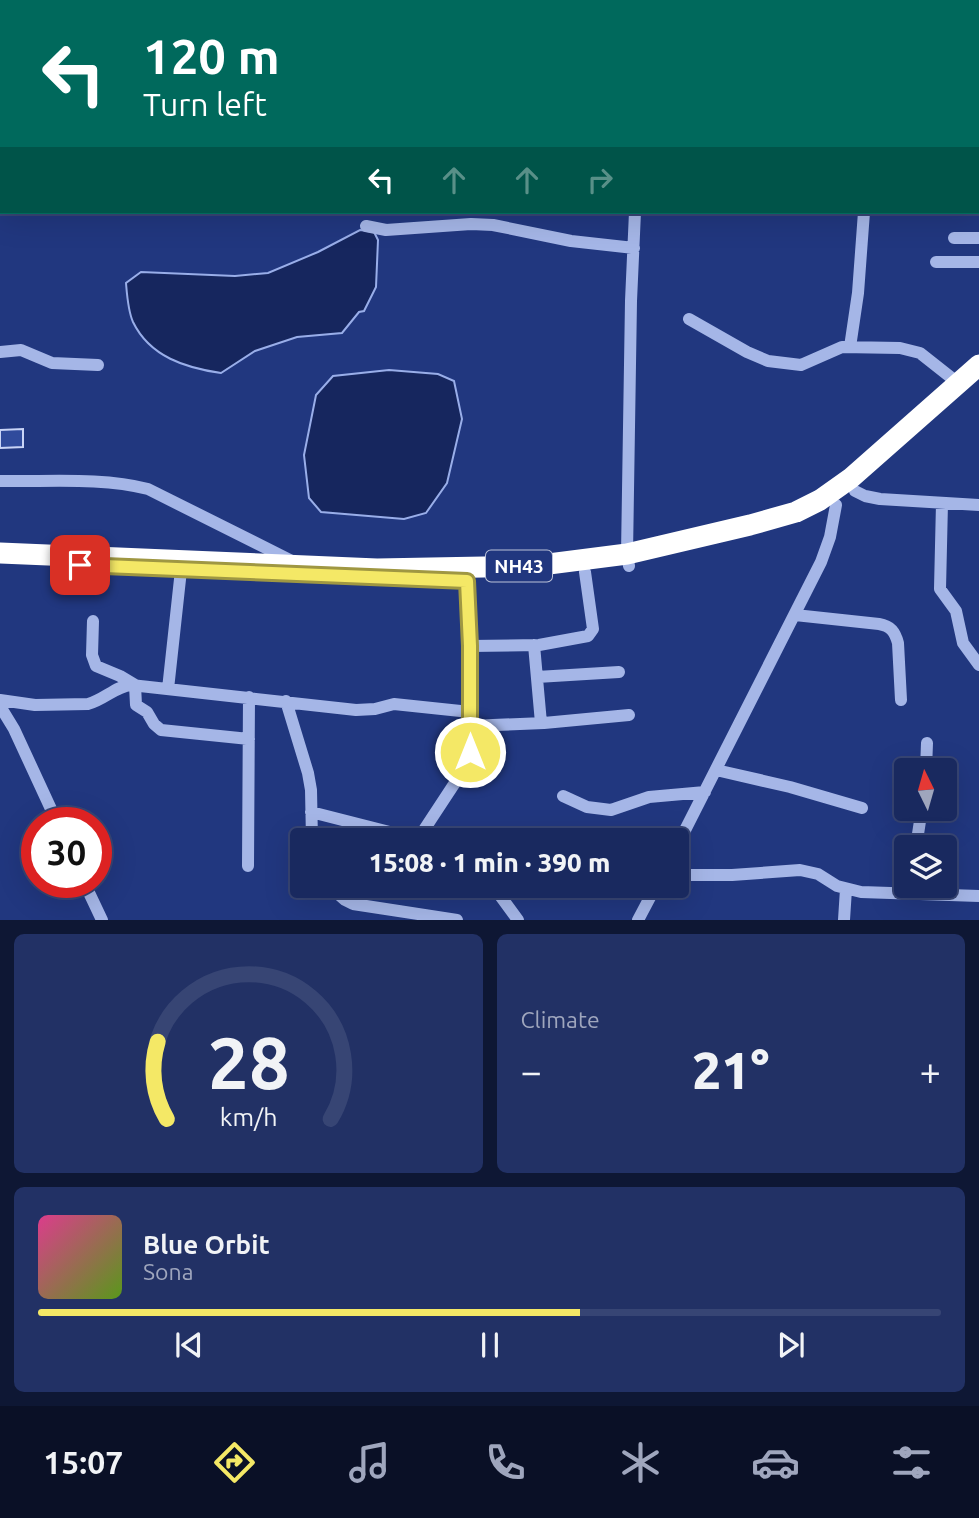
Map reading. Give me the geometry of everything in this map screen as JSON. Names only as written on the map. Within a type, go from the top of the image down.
[{"type":"highway","name":"NH43","points":[[0,553],[302,566],[480,568],[628,559],[784,527],[820,514],[855,491],[969,382],[979,365]]},
{"type":"highway","name":"NH43","points":[[0,560],[467,581],[585,572],[796,512],[820,500],[851,478],[969,382]]},
{"type":"street","points":[[628,559],[631,301],[635,214]]},
{"type":"street","points":[[849,347],[858,293],[864,214]]},
{"type":"street","points":[[366,226],[386,230],[493,225],[581,243],[634,248]]},
{"type":"street","points":[[954,238],[979,238]]},
{"type":"street","points":[[936,262],[979,262]]},
{"type":"street","points":[[689,319],[768,361],[787,364],[811,362],[833,351],[849,347],[914,350],[969,382]]},
{"type":"street","points":[[0,352],[21,349],[52,363],[98,365]]},
{"type":"street","points":[[0,481],[134,485],[148,489],[302,566]]},
{"type":"street","points":[[855,491],[880,499],[979,505]]},
{"type":"street","points":[[942,503],[940,589],[956,611],[964,643],[979,665]]},
{"type":"street","points":[[686,828],[795,615],[830,537],[836,505]]},
{"type":"street","points":[[168,689],[181,570]]},
{"type":"street","points":[[470,646],[534,645],[574,639],[592,633],[585,572]]},
{"type":"street","points":[[426,828],[464,769],[470,752],[467,581]]},
{"type":"street","points":[[795,615],[879,624],[890,628],[898,643],[901,700]]},
{"type":"street","points":[[93,621],[92,655],[96,666],[135,685]]},
{"type":"street","points":[[964,643],[979,645]]},
{"type":"street","points":[[534,645],[541,723]]},
{"type":"street","points":[[537,677],[619,672]]},
{"type":"street","points":[[0,700],[42,706],[88,704],[97,702],[125,685],[135,685],[356,710],[394,704],[470,719],[541,723],[629,715]]},
{"type":"street","points":[[135,685],[136,705],[147,712],[161,730],[249,739]]},
{"type":"street","points":[[248,866],[249,697]]},
{"type":"street","points":[[286,701],[308,773],[312,828]]},
{"type":"street","points":[[0,706],[14,729],[50,807]]},
{"type":"street","points":[[927,758],[928,743]]},
{"type":"street","points":[[716,770],[790,787],[862,808]]},
{"type":"street","points":[[563,796],[587,807],[611,810],[649,797],[705,792]]},
{"type":"street","points":[[311,812],[375,828]]},
{"type":"street","points":[[689,875],[800,870],[818,874],[846,889],[894,890]]},
{"type":"street","points":[[844,919],[846,889]]},
{"type":"street","points":[[957,894],[979,896]]},
{"type":"street","points":[[92,898],[102,919]]},
{"type":"street","points":[[343,898],[353,904],[457,919]]},
{"type":"street","points":[[502,898],[518,919]]},
{"type":"street","points":[[638,919],[650,898]]},
{"type":"water","points":[[360,230],[374,232],[378,240],[376,287],[364,311],[359,312],[342,333],[297,337],[255,351],[221,373],[170,359],[149,344],[133,322],[126,283],[141,272],[235,276],[268,273],[318,252]]},
{"type":"water","points":[[389,370],[438,374],[454,381],[462,419],[447,483],[426,513],[404,519],[321,512],[309,498],[304,455],[316,395],[333,376]]},
{"type":"building","points":[[23,429],[23,447],[0,448],[0,430]]},
{"type":"route","points":[[80,565],[467,581],[470,752]]}]
